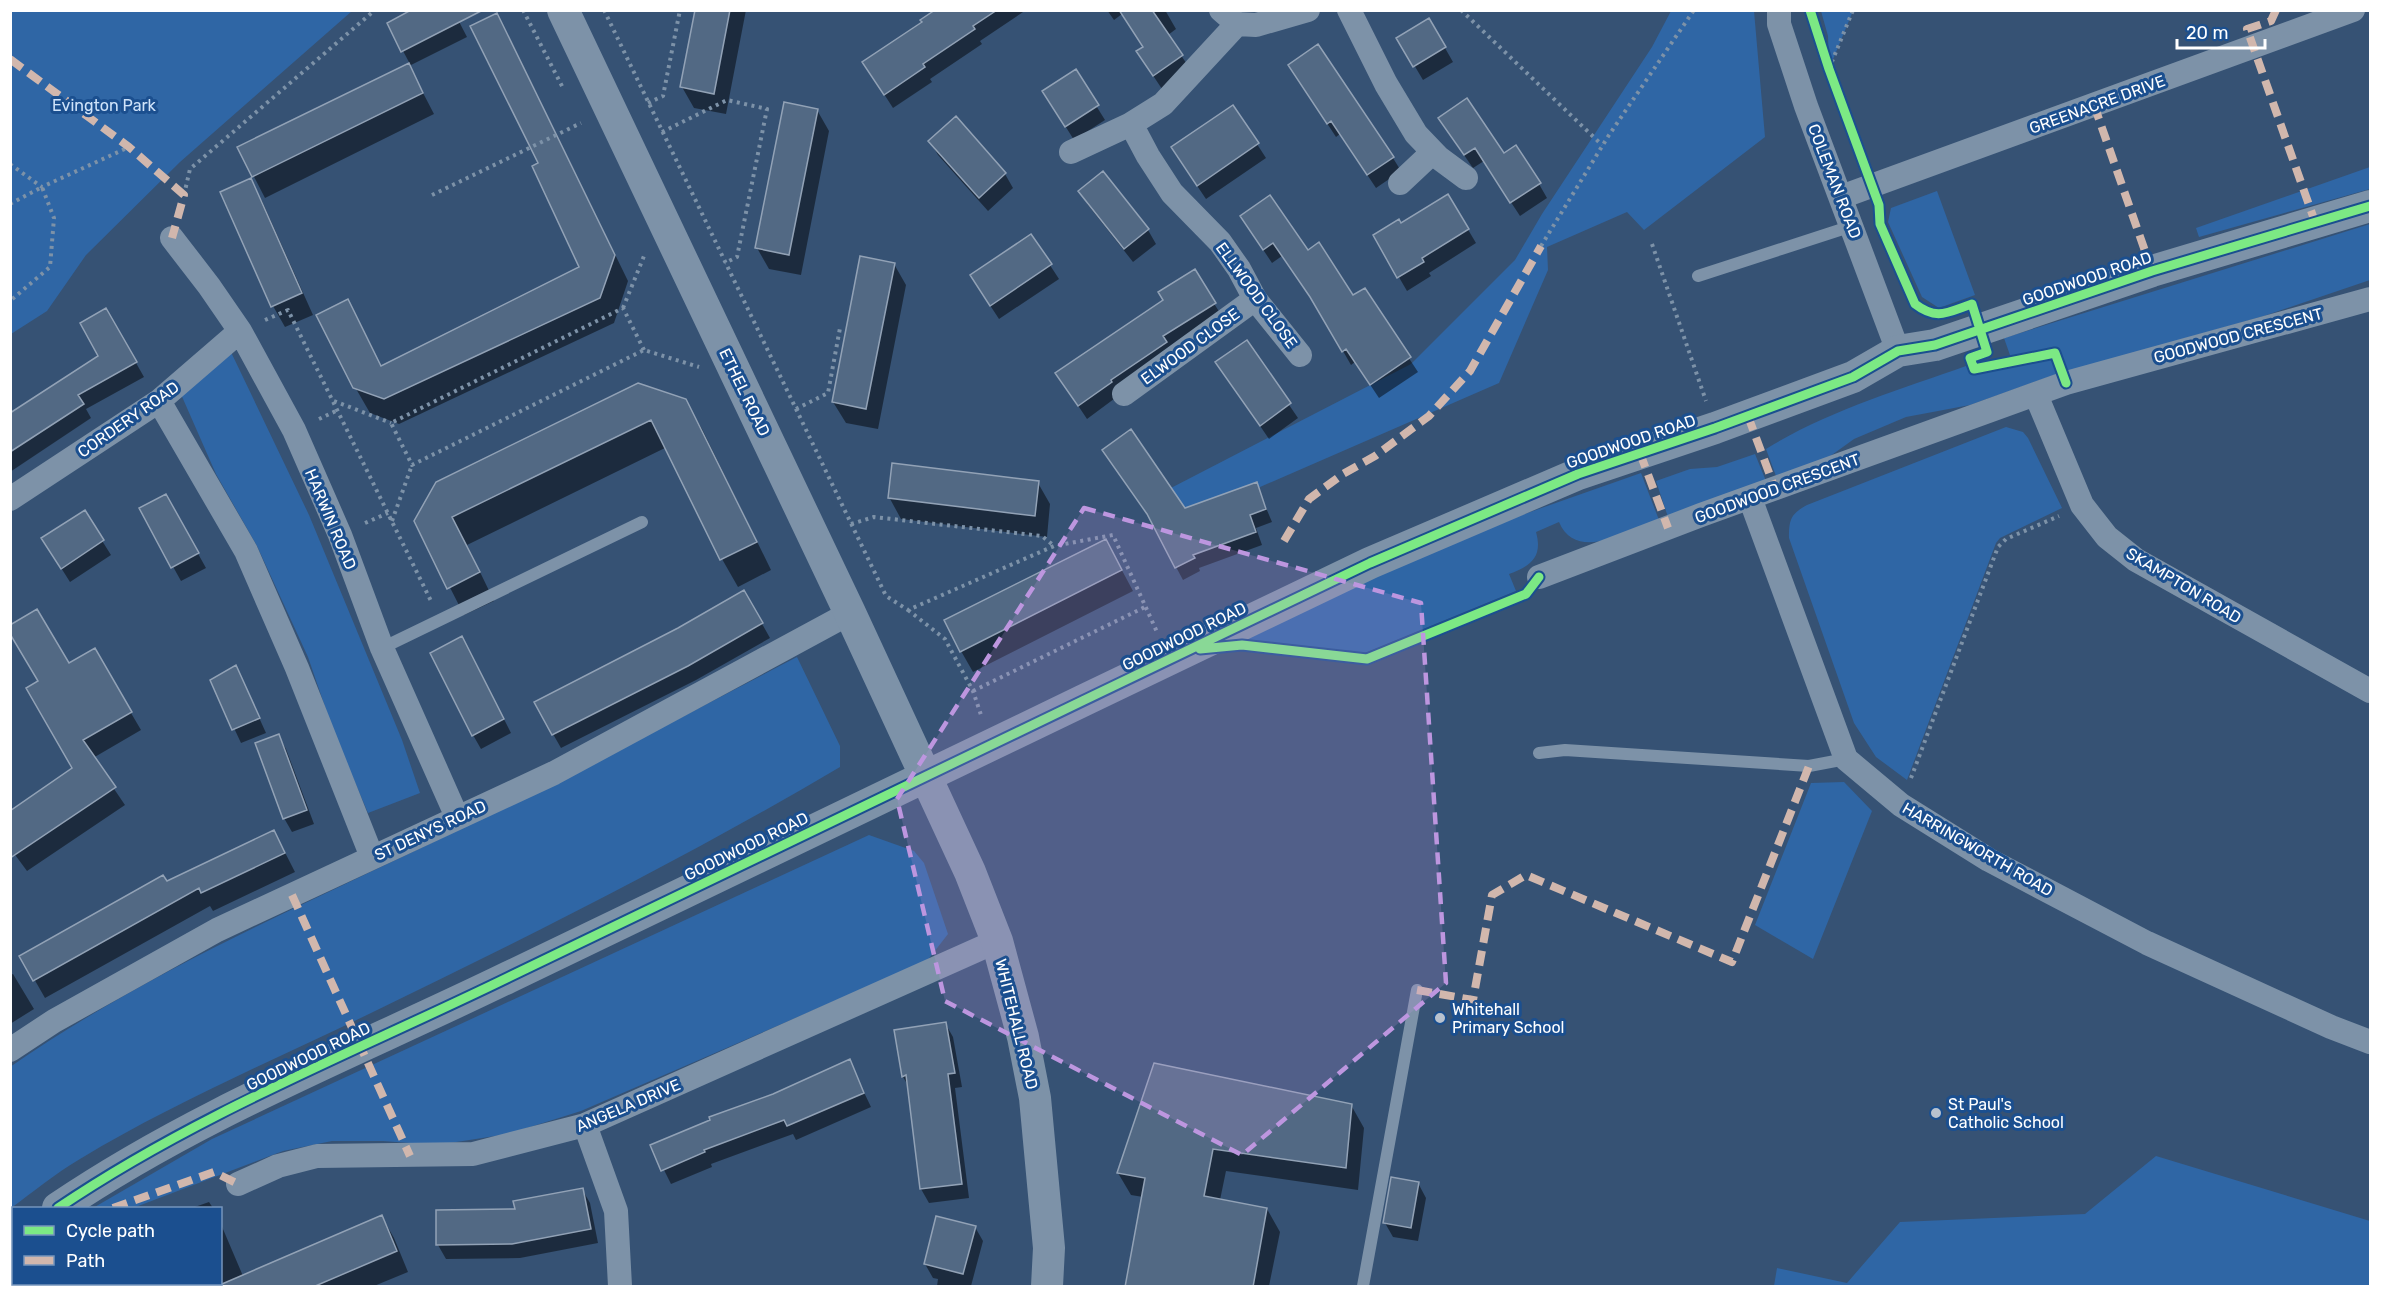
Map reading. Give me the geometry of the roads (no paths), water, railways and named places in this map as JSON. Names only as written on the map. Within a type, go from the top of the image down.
[{"type":"street","name":"ETHEL ROAD","points":[[562,10],[926,775]]},
{"type":"street","points":[[1071,152],[1131,124],[1163,104],[1229,17],[1256,25],[1308,10]]},
{"type":"street","points":[[1349,10],[1386,84],[1416,134],[1439,159],[1466,178]]},
{"type":"street","name":"COLEMAN ROAD","points":[[1779,10],[1779,24],[1803,96],[1898,351]]},
{"type":"street","name":"GREENACRE DRIVE","points":[[1841,197],[2353,10]]},
{"type":"street","name":"ELLWOOD CLOSE","points":[[1131,124],[1172,193],[1220,242],[1239,269],[1255,299],[1300,354]]},
{"type":"street","points":[[1400,183],[1433,152]]},
{"type":"street","name":"GOODWOOD ROAD","points":[[61,1207],[201,1124],[1370,563],[1474,517],[1578,474],[1715,428],[1852,377],[1898,351],[1935,345],[2152,271],[2370,206]]},
{"type":"street","name":"HARWIN ROAD","points":[[172,238],[240,331],[294,430],[340,535],[382,648],[457,817]]},
{"type":"street","name":"ELWOOD CLOSE","points":[[1124,394],[1255,299]]},
{"type":"street","name":"GOODWOOD CRESCENT","points":[[1539,578],[1750,498],[2066,383],[2370,299]]},
{"type":"street","name":"CORDERY ROAD","points":[[10,499],[159,401],[240,331]]},
{"type":"street","name":"SKAMPTON ROAD","points":[[2036,395],[2082,506],[2108,537],[2136,560],[2370,691]]},
{"type":"street","points":[[159,401],[246,551],[302,679],[372,857]]},
{"type":"street","name":"HARRINGWORTH ROAD","points":[[1750,498],[1846,759],[1901,805],[1989,860],[2147,943],[2331,1027],[2370,1042]]},
{"type":"street","name":"ST DENYS ROAD","points":[[10,1050],[54,1021],[217,930],[554,773],[850,613]]},
{"type":"street","name":"WHITEHALL ROAD","points":[[926,775],[970,872],[997,941],[1023,1037],[1035,1098],[1049,1248],[1047,1287]]},
{"type":"street","name":"ANGELA DRIVE","points":[[237,1184],[279,1166],[317,1156],[473,1154],[585,1125],[997,941]]},
{"type":"street","points":[[585,1125],[616,1211],[620,1287]]},
{"type":"lane","points":[[1698,276],[1852,226]]},
{"type":"lane","points":[[382,648],[642,522]]},
{"type":"lane","points":[[1539,753],[1565,750],[1809,766],[1846,759]]},
{"type":"lane","points":[[1363,1287],[1417,990]]},
{"type":"place","name":"Whitehall Primary School","points":[[1440,1018]]},
{"type":"place","name":"St Paul's Catholic School","points":[[1936,1113]]},
{"type":"park label","name":"Evington Park","points":[[104,105]]}]
